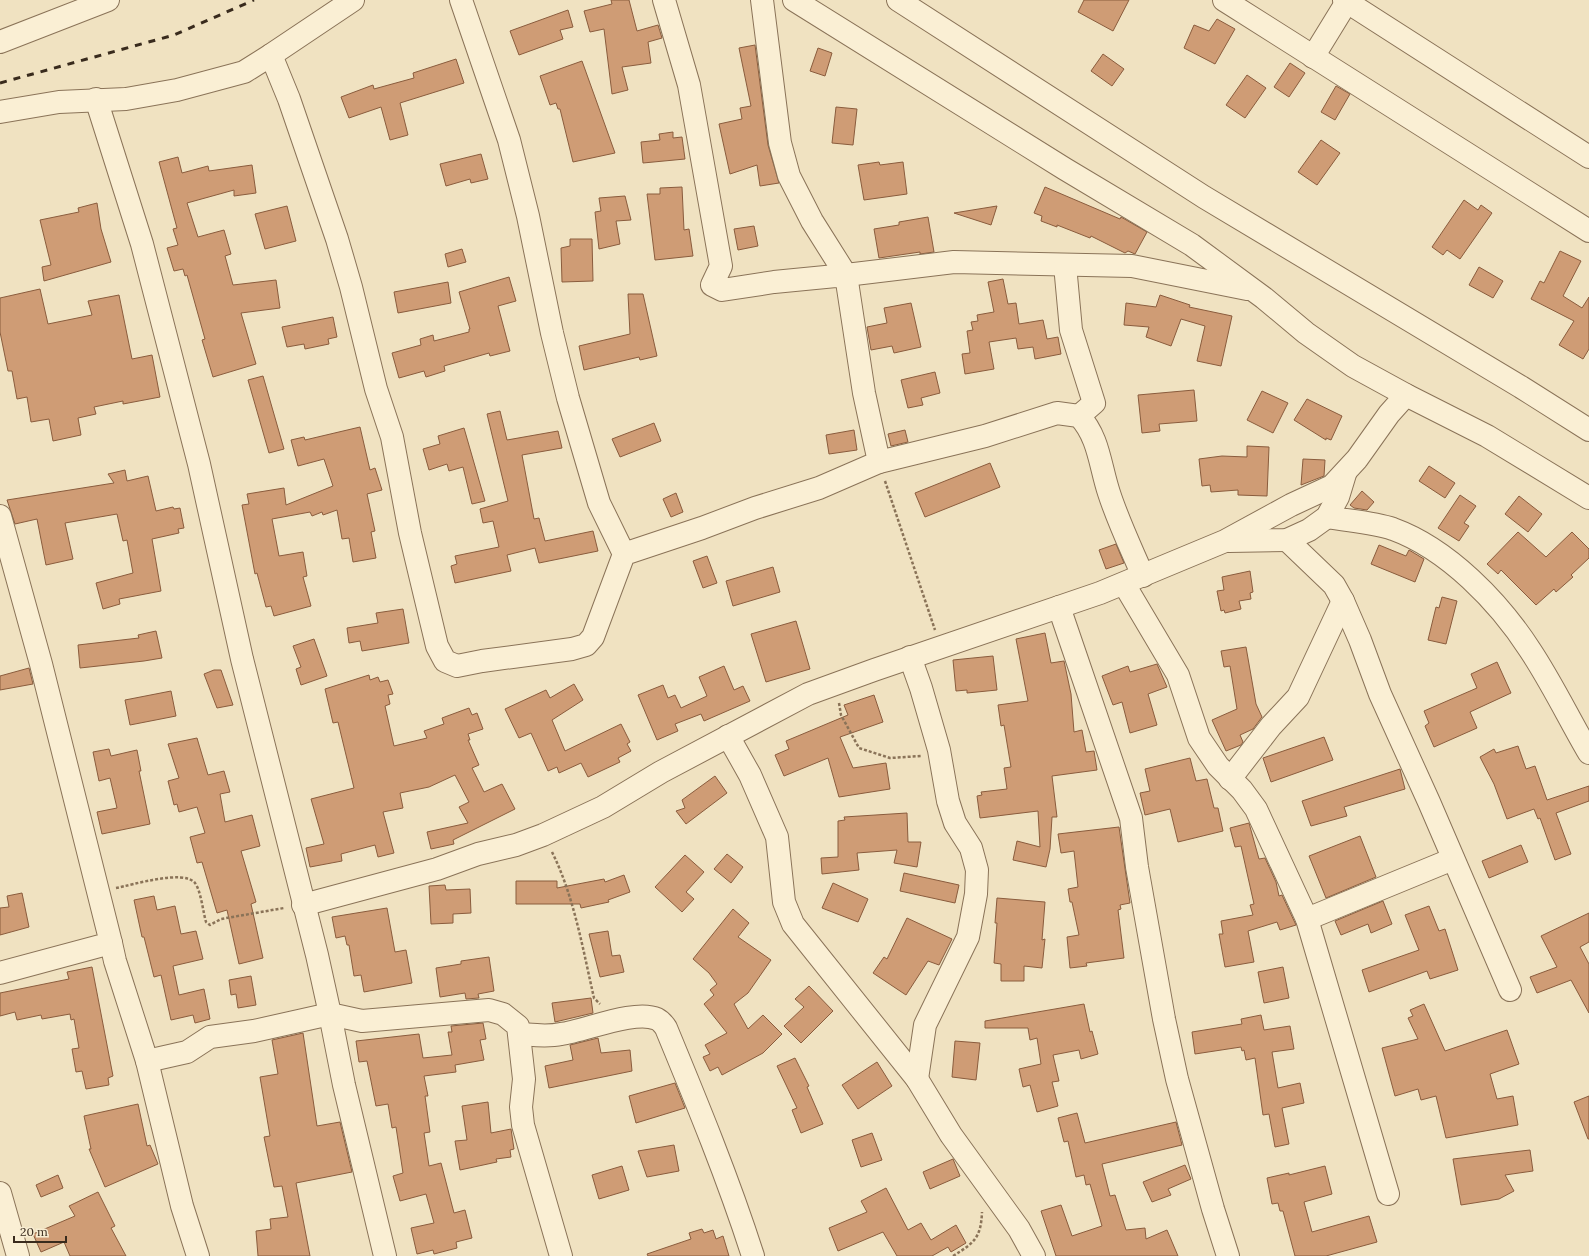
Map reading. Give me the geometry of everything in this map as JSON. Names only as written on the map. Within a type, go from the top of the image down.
[{"type":"street","points":[[0,42],[108,0]]},
{"type":"street","points":[[0,112],[59,102],[96,99],[126,99],[178,90],[220,80],[244,72],[353,0]]},
{"type":"street","points":[[271,55],[289,99],[337,239],[351,287],[376,389],[392,437],[410,533],[437,646],[445,661],[457,666],[572,649],[586,644],[593,637],[624,554],[599,503],[568,398],[552,334],[528,216],[509,140],[461,0]]},
{"type":"street","points":[[664,0],[689,85],[721,266],[712,285],[722,290],[774,282],[954,262],[1132,266],[1252,290]]},
{"type":"street","points":[[762,0],[780,143],[789,176],[812,221],[846,275],[864,393],[879,462]]},
{"type":"street","points":[[794,0],[1065,170],[1192,245],[1306,333],[1347,362],[1406,395],[1487,436],[1589,498]]},
{"type":"street","points":[[898,0],[1204,196],[1521,387],[1589,430]]},
{"type":"street","points":[[1224,0],[1589,231]]},
{"type":"street","points":[[1313,57],[1347,1],[1589,157]]},
{"type":"street","points":[[96,99],[142,244],[199,464],[242,659],[330,1014],[344,1085],[384,1256]]},
{"type":"street","points":[[1065,265],[1071,330],[1094,403],[1079,416]]},
{"type":"street","points":[[303,905],[437,870],[478,854],[516,845],[543,836],[603,807],[661,772],[808,694],[831,684],[1134,580],[1226,541],[1291,505],[1332,486],[1345,474],[1388,414],[1406,395]]},
{"type":"street","points":[[624,554],[702,528],[755,508],[820,488],[879,462],[985,436],[1057,414],[1079,416],[1088,426],[1095,441],[1134,580],[1178,676],[1199,738],[1218,766],[1242,790],[1256,809],[1307,919],[1388,1194]]},
{"type":"street","points":[[1226,541],[1287,540],[1309,530],[1327,517],[1338,497],[1345,474]]},
{"type":"street","points":[[0,516],[41,664],[115,961],[147,1061],[182,1206],[198,1256]]},
{"type":"street","points":[[1327,517],[1392,529],[1422,544],[1448,561],[1472,581],[1509,621],[1530,650],[1589,753]]},
{"type":"street","points":[[1287,540],[1334,585],[1343,602],[1360,640],[1380,694],[1429,802],[1510,990]]},
{"type":"street","points":[[1230,779],[1271,726],[1298,697],[1343,602]]},
{"type":"street","points":[[1059,607],[1132,818],[1137,867],[1164,1019],[1177,1079],[1213,1209],[1228,1256]]},
{"type":"street","points":[[910,658],[921,688],[939,750],[948,801],[955,823],[971,848],[977,870],[976,894],[968,937],[925,1025],[917,1079]]},
{"type":"street","points":[[728,736],[750,775],[776,837],[784,902],[794,924],[917,1079],[951,1135],[1019,1228],[1034,1256]]},
{"type":"street","points":[[1307,919],[1453,859]]},
{"type":"street","points":[[0,973],[111,943]]},
{"type":"street","points":[[147,1061],[187,1052],[210,1037],[254,1031],[330,1014],[362,1020],[489,1010],[503,1014],[518,1026],[520,1034],[524,1078],[521,1107],[523,1125],[561,1256]]},
{"type":"street","points":[[520,1034],[541,1036],[561,1034],[616,1020],[646,1017],[658,1019],[666,1028],[737,1204],[753,1256]]},
{"type":"street","points":[[0,1193],[13,1255]]},
{"type":"path","points":[[879,462],[941,647]]},
{"type":"path","points":[[831,684],[839,702],[841,715],[859,748],[890,758],[916,757],[939,750]]},
{"type":"path","points":[[543,836],[560,868],[579,928],[594,998],[616,1020]]},
{"type":"path","points":[[98,891],[150,880],[183,877],[191,879],[196,885],[206,922],[210,925],[221,919],[303,905]]},
{"type":"path","points":[[953,1256],[974,1243],[982,1223],[985,1181]]},
{"type":"building","points":[[611,0],[629,0],[637,31],[658,25],[662,38],[648,42],[651,63],[622,67],[628,90],[612,94],[604,29],[590,32],[584,11],[612,4]]},
{"type":"building","points":[[1084,0],[1129,0],[1113,31],[1078,12]]},
{"type":"building","points":[[568,10],[573,27],[560,30],[563,39],[519,55],[510,31]]},
{"type":"building","points":[[1217,19],[1235,29],[1215,64],[1184,48],[1194,25],[1209,31]]},
{"type":"building","points":[[755,45],[768,145],[779,183],[760,186],[757,165],[730,174],[719,124],[742,119],[740,108],[751,106],[739,48]]},
{"type":"building","points":[[818,48],[832,53],[825,76],[810,71]]},
{"type":"building","points":[[1103,54],[1124,69],[1112,86],[1091,71]]},
{"type":"building","points":[[456,59],[464,83],[400,103],[408,135],[390,140],[381,107],[349,118],[341,97],[373,85],[374,89],[414,78],[413,73]]},
{"type":"building","points":[[582,61],[615,153],[573,162],[560,109],[558,109],[556,103],[550,105],[540,76]]},
{"type":"building","points":[[1290,63],[1305,73],[1289,97],[1274,87]]},
{"type":"building","points":[[1247,75],[1266,88],[1245,118],[1226,105]]},
{"type":"building","points":[[1336,86],[1350,94],[1335,120],[1321,112]]},
{"type":"building","points":[[836,107],[857,109],[853,145],[832,143]]},
{"type":"building","points":[[673,132],[673,138],[682,137],[685,159],[643,163],[641,142],[660,140],[659,134]]},
{"type":"building","points":[[1321,140],[1340,153],[1317,185],[1298,172]]},
{"type":"building","points":[[481,154],[488,179],[471,183],[470,179],[446,186],[440,164]]},
{"type":"building","points":[[178,157],[182,173],[208,166],[209,171],[252,165],[256,193],[234,196],[234,190],[187,203],[198,237],[224,230],[231,254],[225,256],[233,285],[276,280],[280,308],[241,313],[256,364],[213,377],[202,340],[205,339],[187,275],[185,276],[183,269],[174,271],[167,248],[178,245],[173,229],[177,228],[159,162]]},
{"type":"building","points":[[879,162],[880,165],[903,162],[907,194],[864,200],[858,165]]},
{"type":"building","points":[[682,187],[684,230],[689,229],[693,256],[655,260],[647,194],[660,194],[660,188]]},
{"type":"building","points":[[1045,187],[1120,219],[1121,217],[1147,232],[1135,254],[1128,251],[1125,253],[1091,236],[1090,238],[1057,225],[1057,227],[1041,221],[1042,216],[1034,213]]},
{"type":"building","points":[[625,196],[631,220],[616,221],[620,244],[599,249],[595,212],[601,211],[599,198]]},
{"type":"building","points":[[1464,200],[1478,210],[1481,205],[1492,213],[1460,259],[1447,250],[1443,255],[1432,247]]},
{"type":"building","points":[[97,203],[101,229],[111,262],[44,281],[42,267],[51,265],[40,220],[79,212],[78,208]]},
{"type":"building","points":[[287,206],[296,241],[265,249],[255,214]]},
{"type":"building","points":[[997,206],[991,225],[954,213]]},
{"type":"building","points":[[928,217],[934,252],[920,254],[920,252],[879,258],[874,229],[899,225],[899,222]]},
{"type":"building","points":[[754,226],[758,246],[738,250],[734,229]]},
{"type":"building","points":[[570,239],[592,239],[593,281],[562,282],[561,248],[570,246]]},
{"type":"building","points":[[462,249],[466,262],[448,267],[445,254]]},
{"type":"building","points":[[1560,251],[1581,261],[1563,296],[1582,308],[1589,297],[1589,349],[1583,359],[1559,345],[1574,321],[1531,299],[1540,281],[1544,283]]},
{"type":"building","points":[[1479,267],[1503,281],[1493,298],[1469,285]]},
{"type":"building","points":[[509,277],[516,301],[498,306],[510,351],[490,356],[489,353],[444,366],[445,371],[426,377],[424,371],[399,378],[392,353],[421,345],[420,339],[433,335],[434,341],[469,332],[470,329],[459,292]]},
{"type":"building","points":[[1003,279],[1008,304],[1016,303],[1019,324],[1043,320],[1047,339],[1058,337],[1061,354],[1035,359],[1033,347],[1018,349],[1016,338],[989,342],[994,369],[965,374],[962,354],[970,353],[967,331],[973,330],[971,322],[978,321],[977,315],[994,312],[988,282]]},
{"type":"building","points":[[448,282],[451,303],[398,313],[394,292]]},
{"type":"building","points":[[40,289],[48,324],[92,315],[88,301],[119,295],[132,359],[152,355],[160,397],[123,404],[123,401],[94,407],[96,414],[78,418],[81,435],[53,441],[49,419],[31,422],[27,397],[17,399],[12,371],[8,371],[0,332],[0,298]]},
{"type":"building","points":[[628,294],[643,294],[657,356],[640,360],[639,357],[584,370],[579,346],[630,334]]},
{"type":"building","points":[[1160,295],[1190,305],[1189,307],[1232,316],[1221,366],[1197,361],[1205,326],[1181,319],[1171,346],[1146,337],[1149,327],[1124,325],[1126,303],[1156,307]]},
{"type":"building","points":[[911,303],[921,347],[894,353],[892,346],[871,350],[867,327],[887,323],[884,308]]},
{"type":"building","points":[[333,317],[337,337],[328,339],[329,344],[305,349],[304,344],[287,347],[282,327]]},
{"type":"building","points":[[935,372],[940,393],[921,398],[923,405],[908,408],[901,380]]},
{"type":"building","points":[[263,376],[284,449],[269,453],[248,380]]},
{"type":"building","points":[[1194,390],[1197,421],[1159,424],[1160,431],[1142,433],[1138,395]]},
{"type":"building","points":[[1262,391],[1288,403],[1273,433],[1247,420]]},
{"type":"building","points":[[1307,399],[1342,416],[1331,440],[1326,438],[1326,440],[1294,420]]},
{"type":"building","points":[[500,411],[507,440],[558,431],[562,448],[522,455],[534,519],[539,518],[545,541],[593,531],[598,551],[539,563],[535,548],[507,555],[511,571],[455,583],[451,566],[457,564],[455,556],[499,547],[493,521],[483,523],[480,509],[508,501],[487,414]]},
{"type":"building","points":[[654,423],[661,441],[620,457],[612,439]]},
{"type":"building","points":[[360,427],[370,470],[375,468],[382,490],[367,494],[375,531],[371,532],[376,558],[353,562],[349,538],[342,539],[337,510],[323,515],[322,512],[312,516],[310,512],[272,519],[279,556],[303,552],[307,576],[303,577],[311,606],[274,616],[271,606],[266,607],[257,573],[255,574],[242,505],[249,504],[247,494],[284,488],[286,505],[333,486],[324,459],[298,466],[291,440],[304,437],[305,440]]},
{"type":"building","points":[[464,428],[485,501],[472,504],[463,467],[449,471],[447,464],[429,470],[423,449],[440,444],[438,436]]},
{"type":"building","points":[[854,430],[857,450],[829,454],[826,435]]},
{"type":"building","points":[[905,430],[908,442],[891,446],[888,434]]},
{"type":"building","points":[[1247,446],[1269,447],[1267,496],[1238,495],[1238,490],[1211,492],[1210,485],[1202,486],[1199,459],[1222,456],[1247,457]]},
{"type":"building","points":[[1303,459],[1325,460],[1324,476],[1301,485]]},
{"type":"building","points":[[990,463],[1000,487],[925,517],[915,493]]},
{"type":"building","points":[[1429,466],[1455,483],[1445,498],[1419,481]]},
{"type":"building","points":[[125,470],[127,481],[148,476],[156,511],[173,507],[174,509],[180,508],[184,528],[178,529],[179,533],[152,539],[161,591],[119,599],[120,604],[103,609],[96,583],[133,573],[127,540],[123,541],[117,514],[65,523],[73,559],[46,565],[37,519],[15,524],[7,500],[114,483],[108,474]]},
{"type":"building","points":[[1362,491],[1374,502],[1367,510],[1354,508],[1350,505]]},
{"type":"building","points":[[676,493],[683,512],[671,517],[663,499]]},
{"type":"building","points":[[1460,495],[1476,506],[1464,523],[1469,526],[1459,541],[1438,528]]},
{"type":"building","points":[[1519,496],[1542,514],[1528,532],[1505,514]]},
{"type":"building","points":[[1518,532],[1546,557],[1572,532],[1589,549],[1589,558],[1571,575],[1573,577],[1556,592],[1554,589],[1536,605],[1501,570],[1498,574],[1487,564]]},
{"type":"building","points":[[1116,544],[1124,563],[1106,569],[1099,550]]},
{"type":"building","points":[[1379,545],[1406,556],[1409,550],[1424,559],[1415,582],[1371,564]]},
{"type":"building","points":[[707,556],[717,583],[703,588],[693,561]]},
{"type":"building","points":[[773,567],[780,592],[733,606],[726,581]]},
{"type":"building","points":[[1250,571],[1253,592],[1250,593],[1251,599],[1239,601],[1241,609],[1225,613],[1224,610],[1221,611],[1217,591],[1224,590],[1222,577]]},
{"type":"building","points":[[1442,597],[1457,601],[1446,644],[1428,640],[1436,607],[1439,608]]},
{"type":"building","points":[[403,609],[409,643],[362,651],[360,641],[349,643],[347,628],[378,623],[376,613]]},
{"type":"building","points":[[796,621],[810,669],[766,682],[751,634]]},
{"type":"building","points":[[156,631],[162,658],[80,668],[78,645],[139,638],[138,635]]},
{"type":"building","points":[[1045,633],[1051,663],[1064,661],[1071,694],[1074,732],[1082,730],[1086,752],[1094,751],[1097,770],[1052,776],[1057,817],[1052,817],[1050,849],[1046,867],[1013,860],[1017,841],[1040,847],[1038,811],[980,818],[977,796],[982,795],[981,792],[1007,789],[1004,768],[1011,767],[1004,725],[1001,726],[998,705],[1028,701],[1016,639]]},
{"type":"building","points":[[314,639],[327,676],[301,685],[296,669],[301,667],[293,646]]},
{"type":"building","points":[[1246,647],[1256,704],[1262,717],[1253,729],[1240,735],[1243,742],[1241,745],[1226,751],[1212,720],[1237,709],[1230,666],[1224,667],[1221,651]]},
{"type":"building","points":[[993,656],[997,690],[967,693],[967,690],[956,691],[953,660]]},
{"type":"building","points":[[1497,662],[1511,693],[1470,712],[1477,728],[1434,747],[1425,726],[1429,723],[1424,711],[1477,688],[1471,674]]},
{"type":"building","points":[[1157,664],[1167,687],[1148,694],[1157,725],[1130,733],[1122,702],[1113,705],[1102,676],[1128,666],[1130,672]]},
{"type":"building","points":[[724,666],[734,690],[743,686],[750,701],[704,721],[701,714],[675,724],[678,731],[657,740],[638,695],[663,685],[668,698],[675,695],[681,708],[707,696],[699,677]]},
{"type":"building","points":[[29,668],[33,684],[0,690],[0,676]]},
{"type":"building","points":[[214,670],[221,670],[233,705],[217,708],[204,674]]},
{"type":"building","points":[[369,675],[370,680],[378,677],[380,682],[388,680],[393,694],[388,695],[390,704],[385,706],[394,746],[427,738],[424,731],[444,724],[442,718],[469,708],[472,715],[477,713],[483,729],[468,734],[470,740],[468,740],[479,765],[472,768],[484,792],[502,784],[515,809],[453,840],[454,844],[431,849],[427,832],[468,823],[459,807],[469,802],[455,775],[429,787],[400,793],[403,808],[383,812],[394,853],[378,857],[375,845],[341,854],[342,861],[310,867],[306,848],[324,844],[311,799],[354,788],[338,722],[333,723],[325,689]]},
{"type":"building","points":[[574,684],[583,700],[552,720],[565,751],[621,724],[630,742],[627,744],[631,751],[618,758],[620,762],[588,777],[581,763],[559,773],[557,767],[548,771],[531,733],[519,738],[505,709],[546,690],[550,698]]},
{"type":"building","points":[[171,691],[176,716],[130,725],[125,700]]},
{"type":"building","points":[[874,695],[883,722],[840,737],[853,768],[886,763],[890,789],[839,797],[828,758],[784,776],[775,755],[789,749],[786,741],[848,715],[844,705]]},
{"type":"building","points":[[1324,737],[1333,760],[1271,782],[1263,758]]},
{"type":"building","points":[[197,738],[208,775],[224,771],[230,792],[220,794],[225,822],[252,815],[260,846],[241,851],[256,902],[251,904],[263,958],[239,964],[227,910],[217,913],[202,862],[197,863],[190,837],[205,833],[197,807],[179,812],[177,804],[174,805],[168,781],[179,778],[168,744]]},
{"type":"building","points":[[1518,746],[1526,769],[1535,766],[1547,800],[1589,786],[1589,801],[1556,813],[1571,854],[1555,860],[1540,818],[1538,819],[1534,809],[1507,819],[1494,784],[1480,757],[1494,749],[1496,753]]},
{"type":"building","points":[[109,749],[111,756],[137,750],[141,771],[139,771],[150,824],[102,834],[97,812],[117,808],[110,778],[99,781],[93,752]]},
{"type":"building","points":[[1190,758],[1196,781],[1207,779],[1214,808],[1218,808],[1223,831],[1178,842],[1170,809],[1145,815],[1140,793],[1150,791],[1145,769]]},
{"type":"building","points":[[1400,769],[1405,789],[1344,807],[1347,816],[1311,826],[1302,801]]},
{"type":"building","points":[[715,776],[727,793],[686,824],[676,811],[685,808],[682,800]]},
{"type":"building","points":[[907,813],[908,842],[921,842],[917,867],[894,863],[897,850],[857,853],[859,870],[822,874],[821,858],[838,857],[838,821],[845,820],[844,817]]},
{"type":"building","points":[[1249,823],[1259,859],[1265,858],[1276,882],[1279,896],[1282,895],[1296,925],[1280,930],[1277,922],[1248,931],[1254,962],[1225,967],[1219,934],[1223,934],[1221,921],[1253,915],[1250,905],[1254,904],[1241,846],[1235,847],[1230,828]]},
{"type":"building","points":[[1119,827],[1130,903],[1120,905],[1121,909],[1118,910],[1124,958],[1086,963],[1087,966],[1070,968],[1067,937],[1079,935],[1068,889],[1078,887],[1074,851],[1061,853],[1058,834]]},
{"type":"building","points":[[1360,836],[1376,877],[1326,898],[1309,856]]},
{"type":"building","points":[[1521,845],[1528,862],[1489,878],[1482,861]]},
{"type":"building","points":[[727,854],[743,867],[731,883],[714,869]]},
{"type":"building","points":[[685,855],[704,872],[686,892],[694,899],[682,912],[655,887]]},
{"type":"building","points":[[904,873],[959,885],[955,903],[900,891]]},
{"type":"building","points":[[624,875],[630,892],[608,900],[609,902],[581,908],[580,904],[516,904],[516,881],[557,881],[557,888],[604,879],[605,882]]},
{"type":"building","points":[[833,883],[868,899],[858,922],[822,908]]},
{"type":"building","points":[[445,885],[446,890],[470,889],[471,913],[453,914],[453,923],[431,924],[429,886]]},
{"type":"building","points":[[22,893],[29,927],[0,935],[0,908],[9,907],[7,896]]},
{"type":"building","points":[[154,896],[157,910],[175,906],[181,934],[196,931],[203,959],[173,966],[179,995],[204,989],[210,1019],[195,1023],[193,1015],[171,1020],[161,975],[154,977],[144,937],[142,937],[134,900]]},
{"type":"building","points":[[997,898],[1045,902],[1042,940],[1045,939],[1042,968],[1024,966],[1024,981],[1001,981],[1001,964],[994,963]]},
{"type":"building","points":[[1383,901],[1392,924],[1371,933],[1368,924],[1341,935],[1335,921]]},
{"type":"building","points":[[1429,906],[1439,931],[1445,929],[1458,970],[1430,979],[1427,971],[1369,992],[1362,970],[1419,950],[1405,915]]},
{"type":"building","points":[[387,908],[395,952],[406,950],[412,983],[364,992],[361,975],[354,976],[349,945],[347,945],[345,936],[336,938],[332,917]]},
{"type":"building","points":[[733,909],[749,923],[738,937],[771,960],[748,993],[734,1004],[748,1029],[763,1015],[782,1034],[763,1053],[722,1075],[718,1067],[710,1071],[703,1057],[710,1054],[705,1045],[727,1033],[704,1004],[714,995],[710,990],[717,984],[709,973],[693,959]]},
{"type":"building","points":[[1589,913],[1589,942],[1580,947],[1589,964],[1589,1013],[1571,980],[1537,993],[1530,977],[1557,967],[1541,936]]},
{"type":"building","points":[[907,918],[952,939],[939,965],[928,961],[906,995],[873,973],[884,957],[887,959]]},
{"type":"building","points":[[608,931],[612,956],[620,955],[624,972],[600,977],[589,934]]},
{"type":"building","points":[[489,957],[494,991],[478,994],[479,998],[466,999],[465,993],[440,997],[436,968],[461,964],[461,961]]},
{"type":"building","points":[[92,967],[113,1076],[108,1078],[109,1085],[86,1089],[82,1071],[76,1072],[72,1049],[79,1048],[74,1019],[71,1020],[70,1014],[42,1019],[41,1015],[17,1020],[15,1012],[0,1016],[0,993],[69,979],[67,972]]},
{"type":"building","points":[[1283,967],[1289,998],[1264,1003],[1258,972]]},
{"type":"building","points":[[251,976],[256,1005],[238,1008],[236,994],[231,995],[229,980]]},
{"type":"building","points":[[809,986],[833,1011],[801,1043],[784,1026],[804,1007],[795,999]]},
{"type":"building","points":[[591,998],[593,1013],[555,1022],[552,1003]]},
{"type":"building","points":[[1084,1004],[1090,1032],[1092,1031],[1098,1054],[1081,1059],[1079,1050],[1053,1055],[1059,1081],[1052,1082],[1058,1106],[1037,1112],[1030,1085],[1023,1087],[1019,1069],[1041,1064],[1037,1038],[1030,1040],[1028,1028],[985,1028],[985,1021]]},
{"type":"building","points":[[1424,1004],[1445,1051],[1507,1030],[1519,1064],[1490,1074],[1497,1099],[1513,1096],[1518,1125],[1446,1138],[1436,1096],[1421,1100],[1418,1089],[1395,1096],[1382,1048],[1418,1039],[1408,1018],[1413,1016],[1410,1010]]},
{"type":"building","points":[[1261,1015],[1264,1030],[1290,1026],[1294,1049],[1272,1052],[1278,1088],[1300,1083],[1304,1103],[1282,1108],[1289,1144],[1275,1147],[1269,1114],[1263,1115],[1255,1058],[1246,1060],[1244,1050],[1242,1051],[1241,1047],[1195,1054],[1192,1032],[1242,1024],[1241,1019]]},
{"type":"building","points":[[483,1023],[486,1039],[480,1040],[484,1060],[455,1065],[456,1072],[424,1076],[428,1096],[425,1096],[430,1132],[424,1133],[429,1166],[441,1163],[454,1213],[465,1210],[472,1238],[456,1242],[457,1248],[434,1254],[433,1250],[417,1254],[411,1228],[434,1223],[426,1194],[400,1201],[393,1176],[403,1173],[396,1127],[392,1128],[388,1104],[376,1106],[367,1061],[359,1062],[356,1041],[419,1034],[423,1058],[452,1055],[448,1032],[452,1032],[451,1026]]},
{"type":"building","points":[[303,1033],[317,1126],[340,1122],[352,1172],[296,1183],[310,1256],[258,1256],[256,1231],[271,1229],[270,1219],[288,1217],[282,1186],[274,1187],[264,1137],[270,1136],[260,1077],[278,1074],[272,1040]]},
{"type":"building","points":[[598,1038],[601,1053],[630,1050],[632,1071],[549,1088],[545,1066],[573,1060],[570,1045]]},
{"type":"building","points":[[955,1041],[980,1043],[976,1080],[952,1077]]},
{"type":"building","points":[[795,1058],[809,1086],[807,1087],[823,1124],[801,1133],[792,1110],[797,1108],[777,1066]]},
{"type":"building","points":[[877,1062],[892,1086],[858,1109],[842,1085]]},
{"type":"building","points":[[675,1083],[685,1108],[636,1123],[629,1096]]},
{"type":"building","points":[[1589,1096],[1589,1139],[1588,1139],[1574,1102]]},
{"type":"building","points":[[488,1102],[491,1133],[511,1129],[514,1149],[510,1150],[511,1157],[496,1159],[497,1162],[460,1170],[455,1141],[467,1140],[462,1106]]},
{"type":"building","points":[[138,1104],[147,1146],[150,1145],[158,1164],[105,1187],[89,1149],[91,1149],[84,1116]]},
{"type":"building","points":[[1077,1113],[1085,1143],[1176,1122],[1182,1145],[1102,1164],[1110,1196],[1115,1195],[1126,1230],[1145,1228],[1146,1239],[1167,1230],[1178,1256],[1056,1256],[1041,1211],[1061,1205],[1072,1236],[1102,1226],[1090,1184],[1086,1185],[1084,1175],[1076,1177],[1068,1141],[1064,1142],[1058,1118]]},
{"type":"building","points":[[872,1133],[882,1160],[861,1167],[852,1140]]},
{"type":"building","points":[[674,1145],[679,1171],[647,1177],[638,1151]]},
{"type":"building","points":[[1530,1150],[1533,1171],[1505,1175],[1514,1191],[1499,1199],[1461,1205],[1453,1159]]},
{"type":"building","points":[[953,1159],[960,1176],[930,1189],[923,1172]]},
{"type":"building","points":[[1185,1165],[1191,1179],[1168,1189],[1171,1195],[1152,1202],[1143,1182]]},
{"type":"building","points":[[622,1166],[629,1190],[599,1199],[592,1175]]},
{"type":"building","points":[[1325,1166],[1332,1194],[1304,1202],[1312,1232],[1369,1216],[1377,1242],[1326,1256],[1295,1256],[1283,1211],[1280,1211],[1278,1203],[1272,1204],[1267,1178],[1289,1173],[1289,1175]]},
{"type":"building","points":[[58,1175],[63,1188],[41,1197],[36,1185]]},
{"type":"building","points":[[886,1188],[908,1230],[921,1223],[931,1240],[956,1225],[966,1243],[951,1252],[948,1247],[932,1256],[897,1256],[883,1232],[838,1251],[829,1228],[867,1212],[861,1201]]},
{"type":"building","points":[[98,1192],[115,1226],[111,1228],[126,1256],[70,1256],[64,1242],[41,1252],[33,1234],[75,1216],[69,1206]]},
{"type":"building","points":[[702,1229],[704,1233],[713,1230],[716,1239],[723,1236],[729,1256],[648,1256],[647,1254],[691,1239],[689,1233]]},
{"type":"railway","points":[[0,83],[174,35],[254,0]]}]
